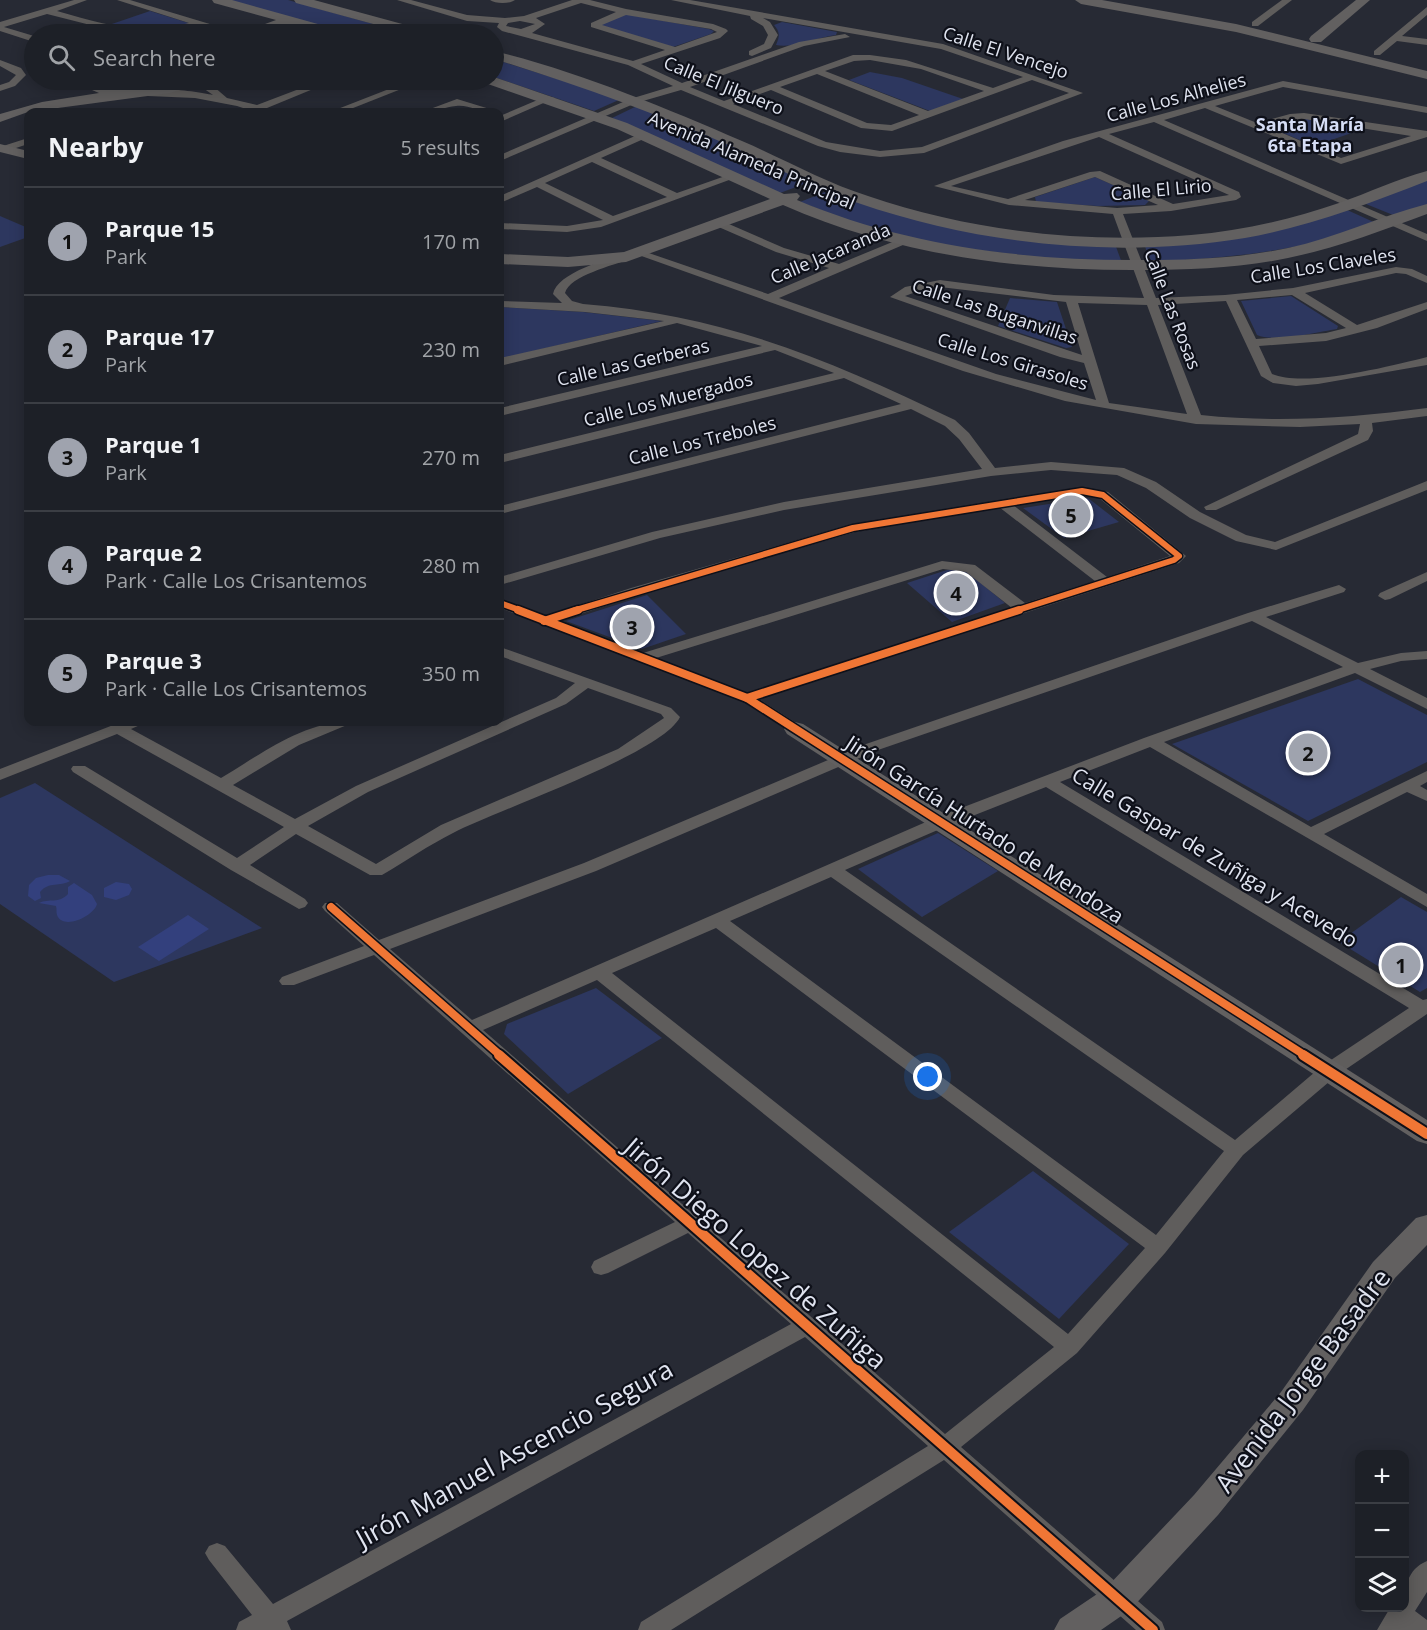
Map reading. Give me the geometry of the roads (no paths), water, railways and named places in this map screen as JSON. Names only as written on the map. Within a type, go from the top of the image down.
[{"type":"street","points":[[0,27],[83,0]]},
{"type":"street","points":[[121,0],[202,24]]},
{"type":"street","points":[[218,0],[301,24]]},
{"type":"street","points":[[300,0],[387,24]]},
{"type":"street","points":[[401,0],[495,24]]},
{"type":"street","points":[[494,0],[511,0]]},
{"type":"street","points":[[504,26],[554,11],[580,0],[625,12],[713,27],[723,31],[717,36],[632,63]]},
{"type":"street","name":"Calle El Vencejo","points":[[675,0],[957,51],[1078,93]]},
{"type":"street","points":[[1081,0],[1214,23],[1427,75]]},
{"type":"street","points":[[1127,0],[1256,24],[1427,66]]},
{"type":"street","points":[[1275,0],[1287,1]]},
{"type":"street","points":[[1316,39],[1364,0]]},
{"type":"street","points":[[1256,24],[1287,1]]},
{"type":"street","points":[[1377,54],[1427,10]]},
{"type":"street","points":[[48,11],[91,24]]},
{"type":"street","points":[[519,32],[538,24],[554,11]]},
{"type":"street","points":[[625,12],[594,25],[675,50]]},
{"type":"street","points":[[745,14],[760,19],[771,29],[773,39],[768,46]]},
{"type":"street","points":[[526,18],[538,24]]},
{"type":"street","points":[[281,24],[290,21]]},
{"type":"street","name":"Calle El Jilguero","points":[[538,24],[557,42]]},
{"type":"street","name":"Calle El Jilguero","points":[[504,26],[632,63],[670,82],[822,144],[840,149],[880,154],[903,153],[945,143],[1078,93]]},
{"type":"street","points":[[0,27],[24,35]]},
{"type":"street","points":[[504,156],[633,100],[649,98],[683,87],[786,50],[825,39],[875,36]]},
{"type":"street","points":[[1395,38],[1427,42]]},
{"type":"street","points":[[633,100],[637,94],[768,46],[786,50]]},
{"type":"street","points":[[727,104],[853,58],[864,57],[922,67],[993,91]]},
{"type":"street","name":"Avenida Alameda Principal","points":[[504,58],[633,100],[878,205],[944,224],[1025,237],[1128,241],[1248,232],[1296,222],[1427,176]]},
{"type":"street","points":[[0,63],[18,70],[21,75],[12,84],[0,88]]},
{"type":"street","points":[[817,71],[930,115]]},
{"type":"street","points":[[771,87],[873,128],[892,128],[1032,77]]},
{"type":"street","name":"Avenida Alameda Principal","points":[[504,84],[598,116],[839,221],[938,248],[1028,261],[1137,266],[1234,261],[1284,254],[1353,237],[1427,209]]},
{"type":"street","name":"Calle Los Alhelies","points":[[939,186],[1067,143],[1283,84],[1427,110]]},
{"type":"street","points":[[42,106],[74,90]]},
{"type":"street","points":[[108,90],[125,93]]},
{"type":"street","points":[[144,93],[164,90]]},
{"type":"street","points":[[212,90],[226,99]]},
{"type":"street","points":[[35,108],[125,93],[188,94],[226,99],[257,108],[303,90]]},
{"type":"street","points":[[345,108],[392,90]]},
{"type":"street","points":[[504,116],[550,98]]},
{"type":"street","points":[[439,108],[457,102],[477,108]]},
{"type":"street","points":[[1208,106],[1341,161],[1425,134]]},
{"type":"street","points":[[0,118],[24,111]]},
{"type":"street","points":[[1256,126],[1290,117],[1304,116],[1425,134]]},
{"type":"street","points":[[1157,120],[1427,238]]},
{"type":"street","name":"Calle El Lirio","points":[[939,186],[1009,202],[1117,211],[1171,208],[1236,197],[1235,194],[1100,134]]},
{"type":"street","points":[[504,198],[644,135]]},
{"type":"street","points":[[2,148],[24,142]]},
{"type":"street","points":[[2,148],[24,154]]},
{"type":"street","points":[[592,158],[676,197]]},
{"type":"street","points":[[1009,202],[1100,174],[1171,208]]},
{"type":"street","points":[[504,226],[580,229],[612,220],[735,176]]},
{"type":"street","points":[[536,183],[612,220]]},
{"type":"street","points":[[504,260],[569,270],[633,255],[825,184]]},
{"type":"street","name":"Calle Las Rosas","points":[[1117,211],[1196,420]]},
{"type":"street","points":[[718,223],[780,250],[840,268]]},
{"type":"street","name":"Calle Jacaranda","points":[[769,298],[906,240]]},
{"type":"street","name":"Calle Los Girasoles","points":[[633,255],[769,298],[998,379],[1104,406],[1196,420],[1278,424],[1366,422],[1426,414]]},
{"type":"street","points":[[569,270],[559,294],[568,303],[680,321],[726,331],[774,346],[846,374],[950,423],[964,436],[991,472]]},
{"type":"street","name":"Calle Los Claveles","points":[[1150,300],[1230,297],[1294,291],[1396,270],[1408,271],[1427,280]]},
{"type":"street","name":"Calle Las Buganvillas","points":[[1089,360],[1064,354],[897,297],[930,283],[1071,300],[1150,300]]},
{"type":"street","points":[[516,304],[541,301],[560,288]]},
{"type":"street","points":[[1294,291],[1355,329]]},
{"type":"street","points":[[1230,297],[1267,376],[1276,382],[1291,383],[1369,374],[1427,361]]},
{"type":"street","points":[[1071,300],[1104,406]]},
{"type":"street","points":[[504,304],[590,308]]},
{"type":"street","points":[[1252,343],[1326,337],[1427,305]]},
{"type":"street","points":[[504,361],[680,321]]},
{"type":"street","name":"Calle Las Gerberas","points":[[504,411],[774,346]]},
{"type":"street","name":"Calle Los Muergados","points":[[504,458],[846,374]]},
{"type":"street","name":"Calle Los Treboles","points":[[504,509],[913,405]]},
{"type":"street","points":[[1210,507],[1363,437],[1366,435],[1366,422]]},
{"type":"street","points":[[504,580],[657,535],[784,507],[991,472],[1051,466],[1119,471],[1151,485],[1196,515],[1241,538],[1276,546],[1426,486]]},
{"type":"street","points":[[544,621],[636,591],[853,528],[1002,503],[1092,492],[1103,495],[1179,556],[1174,560],[747,699]]},
{"type":"street","points":[[1002,503],[1105,582]]},
{"type":"street","points":[[643,658],[680,644],[942,565],[970,568],[1023,609]]},
{"type":"street","points":[[1385,596],[1427,576]]},
{"type":"street","points":[[288,981],[590,867],[872,747],[1253,616],[1339,589]]},
{"type":"street","name":"Jirón García Hurtado de Mendoza","points":[[504,605],[747,699],[1427,1134]]},
{"type":"street","points":[[1253,616],[1427,704]]},
{"type":"street","points":[[118,728],[376,871],[447,829],[624,752],[669,723],[672,717],[666,711],[504,654]]},
{"type":"street","points":[[469,1029],[940,822],[1150,741],[1356,668],[1411,655],[1427,655]]},
{"type":"street","points":[[237,866],[296,826],[362,789],[561,701],[585,684]]},
{"type":"street","points":[[0,775],[123,726]]},
{"type":"street","points":[[221,785],[293,742],[331,726]]},
{"type":"street","points":[[1150,741],[1427,901]]},
{"type":"street","points":[[79,769],[299,903]]},
{"type":"street","points":[[1311,834],[1427,776]]},
{"type":"street","name":"Calle Gaspar de Zuñiga y Acevedo","points":[[1047,781],[1424,1007]]},
{"type":"street","points":[[1407,786],[1427,796]]},
{"type":"street","points":[[832,869],[1236,1150]]},
{"type":"street","name":"Jirón Diego Lopez de Zuñiga","points":[[331,907],[1153,1630]]},
{"type":"street","points":[[716,919],[1158,1247]]},
{"type":"street","points":[[598,971],[1069,1347]]},
{"type":"street","points":[[651,1630],[945,1447],[1069,1347],[1158,1247],[1236,1150],[1329,1071],[1424,1007]]},
{"type":"street","points":[[601,1267],[691,1223]]},
{"type":"street","name":"Avenida Jorge Basadre","points":[[1072,1630],[1118,1599],[1206,1505],[1292,1401],[1384,1270],[1427,1226]]},
{"type":"street","name":"Jirón Manuel Ascencio Segura","points":[[248,1630],[274,1624],[807,1326]]},
{"type":"street","points":[[217,1553],[274,1624]]},
{"type":"street","points":[[1421,1630],[1399,1614],[1427,1572]]},
{"type":"place","name":"Parque 3","points":[[1071,515]]},
{"type":"place","name":"Parque 2","points":[[956,593]]},
{"type":"place","name":"Parque 1","points":[[632,627]]},
{"type":"place","name":"Parque 17","points":[[1308,753]]},
{"type":"place","name":"Parque 15","points":[[1401,965]]},
{"type":"district","name":"Santa María 6ta Etapa","points":[[1310,134]]}]
